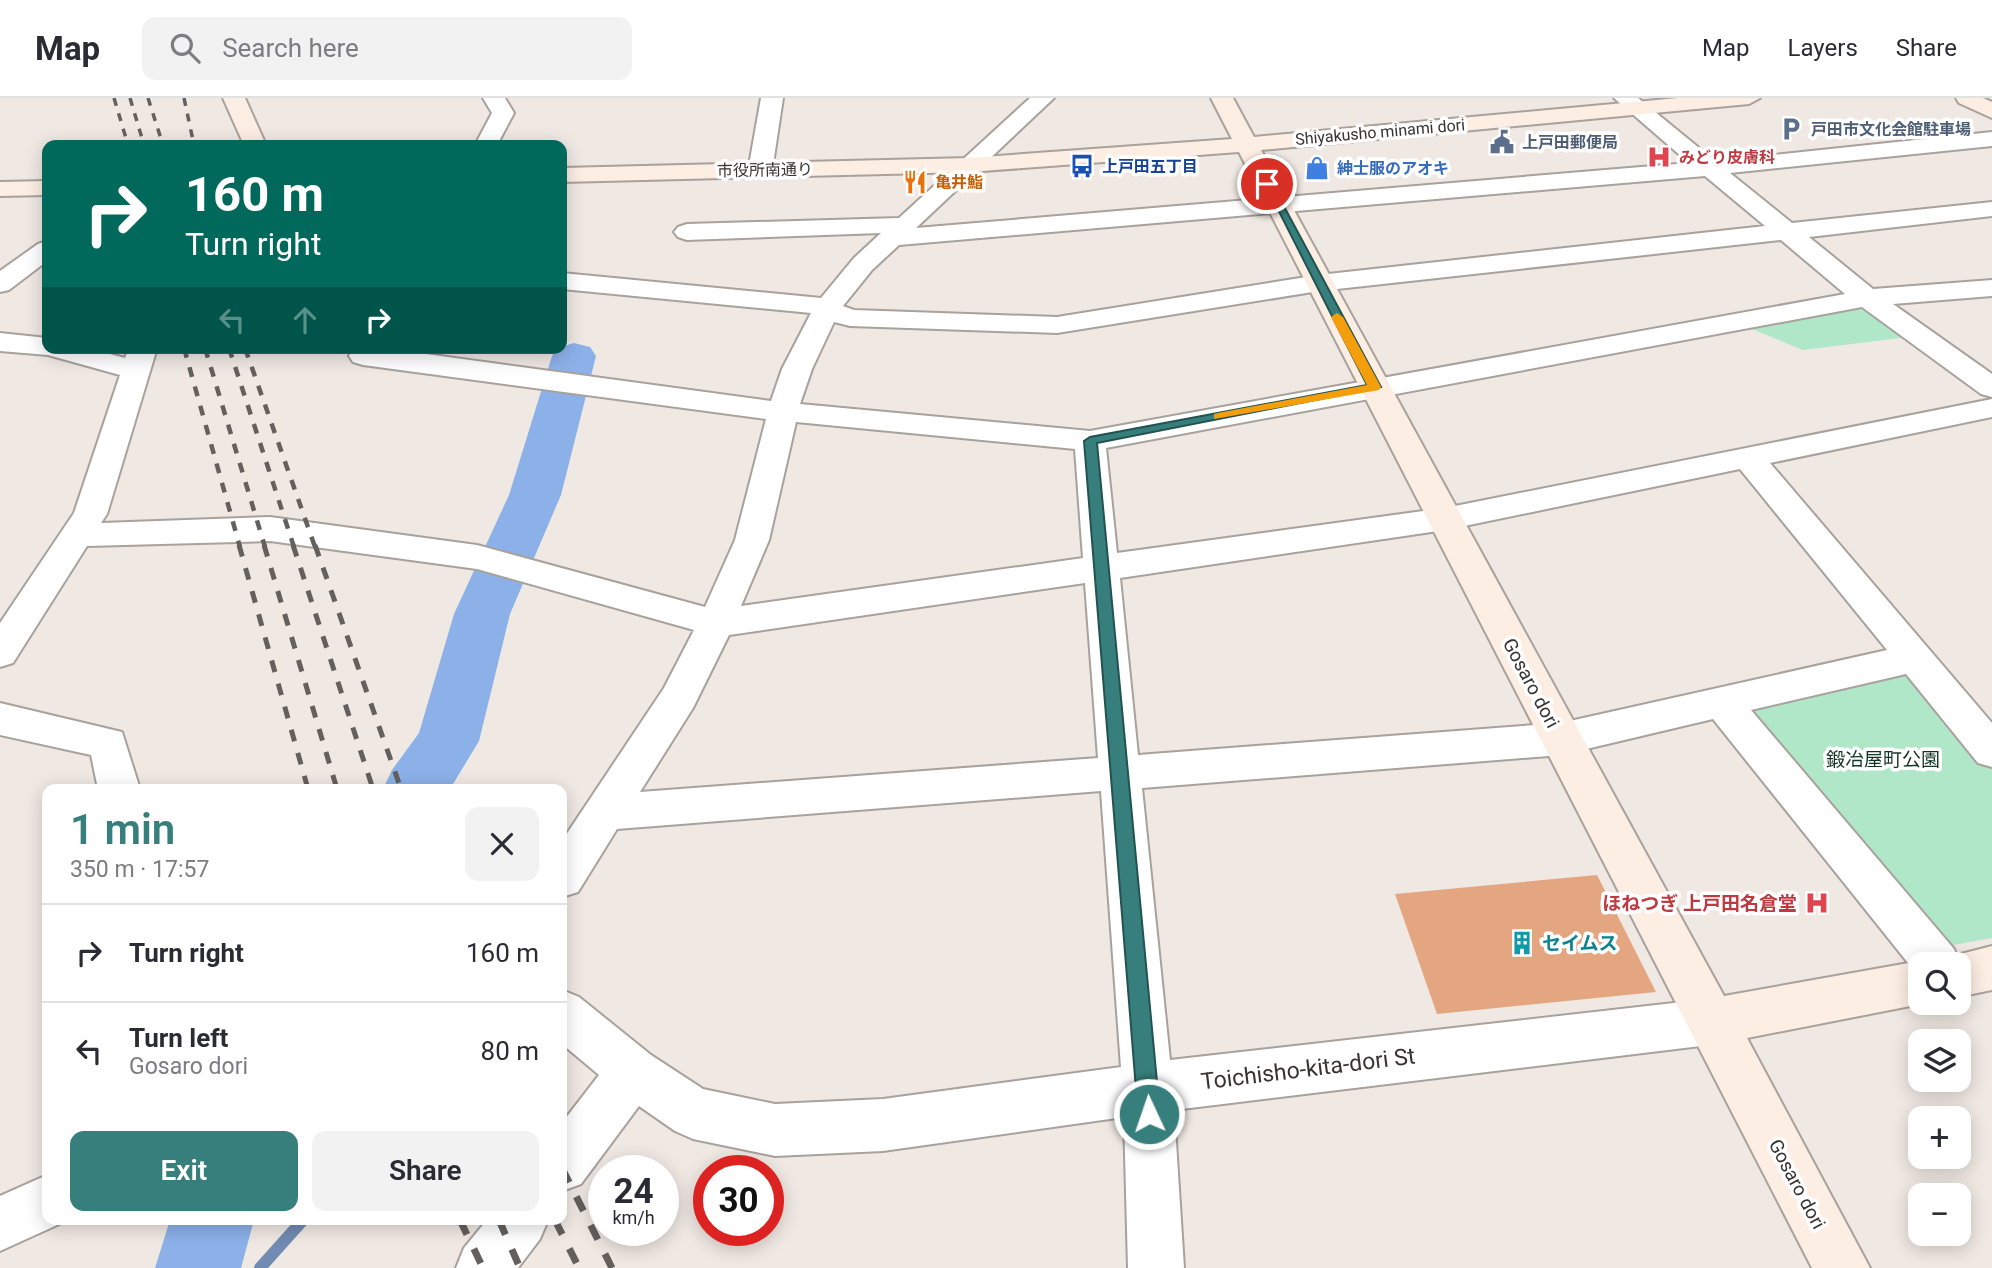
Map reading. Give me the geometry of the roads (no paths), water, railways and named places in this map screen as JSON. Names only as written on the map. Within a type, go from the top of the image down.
[{"type":"street","points":[[234,98],[253,140]]},
{"type":"street","points":[[489,140],[503,113],[494,98]]},
{"type":"street","points":[[760,170],[772,98]]},
{"type":"street","points":[[567,870],[679,697],[716,622],[752,540],[783,411],[797,369],[827,308],[863,264],[1043,98]]},
{"type":"street","name":"Gosaro dori","points":[[1222,98],[1709,1022],[1842,1268]]},
{"type":"street","name":"Shiyakusho minami dori","points":[[968,165],[1095,158],[1245,144],[1632,103],[1749,98]]},
{"type":"street","points":[[1967,98],[1992,111]]},
{"type":"street","points":[[1632,103],[1645,118],[1711,168],[1867,298],[1992,388]]},
{"type":"street","points":[[687,232],[898,232],[1278,205],[1711,168],[1992,139]]},
{"type":"street","name":"市役所南通り","points":[[567,175],[968,165]]},
{"type":"street","points":[[0,189],[42,188]]},
{"type":"street","points":[[567,281],[810,303],[850,318],[1057,325],[1319,283],[1992,209]]},
{"type":"street","points":[[0,284],[42,253]]},
{"type":"street","points":[[364,354],[363,356],[783,411],[1090,441],[1867,298],[1992,288]]},
{"type":"street","points":[[0,342],[42,346]]},
{"type":"street","points":[[0,653],[90,514],[139,359],[100,354]]},
{"type":"street","points":[[78,535],[270,529],[477,557],[533,570],[716,622],[1445,519],[1992,408]]},
{"type":"street","points":[[1090,441],[1148,1088],[1157,1268]]},
{"type":"street","points":[[1749,459],[1992,751]]},
{"type":"street","points":[[606,812],[1561,739],[1915,658]]},
{"type":"street","points":[[1723,704],[1927,952]]},
{"type":"street","points":[[0,719],[108,743],[118,784]]},
{"type":"street","points":[[1971,972],[1992,968]]},
{"type":"street","name":"Toichisho-kita-dori St","points":[[567,1017],[632,1072],[693,1113],[775,1130],[883,1125],[1148,1088],[1709,1022],[1908,985]]},
{"type":"street","points":[[567,1158],[632,1072]]},
{"type":"street","points":[[0,1224],[42,1204]]},
{"type":"street","points":[[484,1268],[517,1225]]},
{"type":"waterway","points":[[418,784],[448,741],[482,614],[535,495],[574,356]]},
{"type":"waterway","points":[[198,1268],[211,1225]]},
{"type":"waterway","points":[[260,1268],[299,1225]]},
{"type":"railway","points":[[114,98],[127,140]]},
{"type":"railway","points":[[130,98],[143,140]]},
{"type":"railway","points":[[148,98],[161,140]]},
{"type":"railway","points":[[184,98],[193,140]]},
{"type":"railway","points":[[186,354],[240,547]]},
{"type":"railway","points":[[207,354],[265,547]]},
{"type":"railway","points":[[231,354],[294,547]]},
{"type":"railway","points":[[247,354],[315,547]]},
{"type":"railway","points":[[239,545],[307,784]]},
{"type":"railway","points":[[264,545],[336,784]]},
{"type":"railway","points":[[293,545],[371,784]]},
{"type":"railway","points":[[315,545],[399,784]]},
{"type":"railway","points":[[567,1178],[612,1268]]},
{"type":"railway","points":[[462,1225],[483,1268]]},
{"type":"railway","points":[[501,1225],[520,1268]]},
{"type":"railway","points":[[558,1225],[579,1268]]},
{"type":"place","name":"戸田市文化会館駐車場","points":[[1791,129]]},
{"type":"place","name":"上戸田郵便局","points":[[1502,142]]},
{"type":"place","name":"みどり皮膚科","points":[[1659,157]]},
{"type":"place","name":"上戸田五丁目","points":[[1082,166]]},
{"type":"place","name":"紳士服のアオキ","points":[[1317,168]]},
{"type":"place","name":"亀井鮨","points":[[915,182]]},
{"type":"place","name":"ほねつぎ 上戸田名倉堂","points":[[1817,903]]},
{"type":"place","name":"セイムス","points":[[1522,943]]},
{"type":"park label","name":"鍛冶屋町公園","points":[[1883,759]]}]
